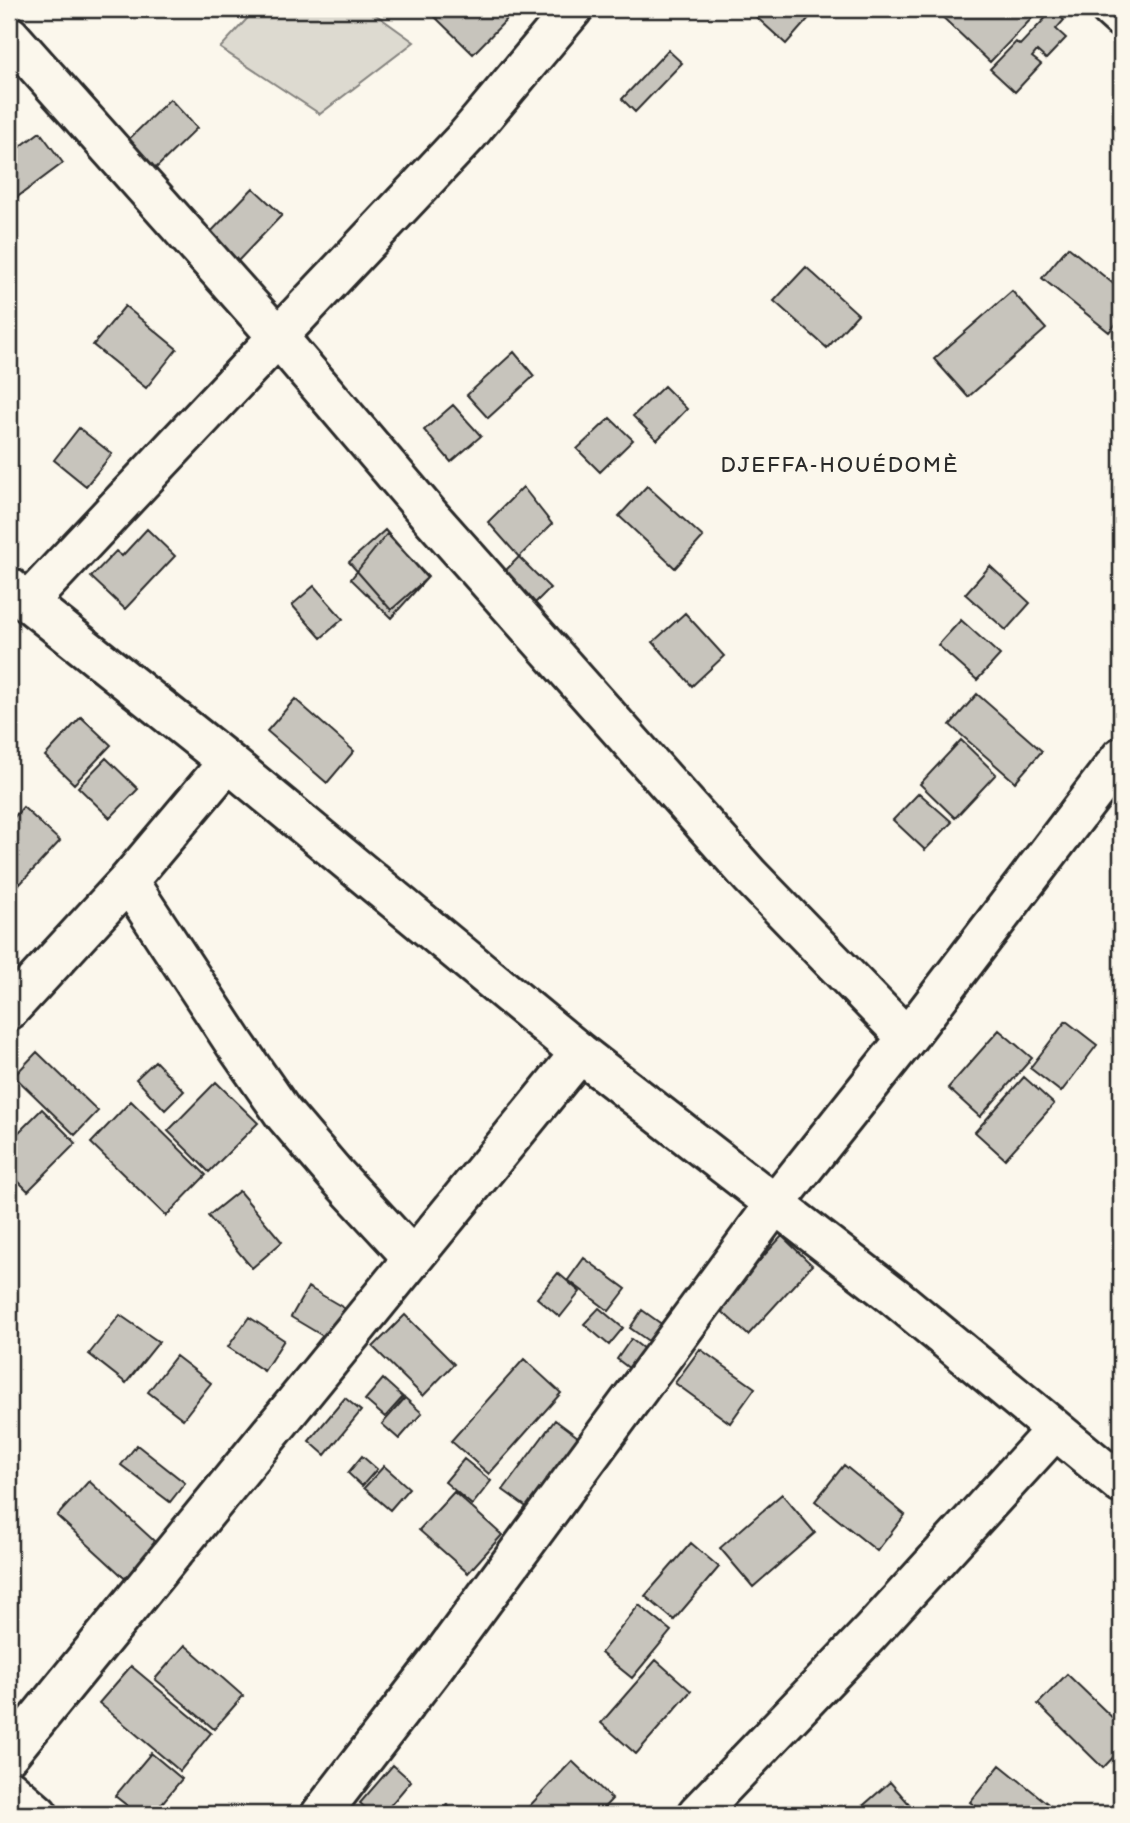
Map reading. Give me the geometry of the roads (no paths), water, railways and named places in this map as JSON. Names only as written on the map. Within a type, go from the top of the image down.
[{"type":"street","points":[[573,9],[466,137],[278,337],[18,595],[228,762],[580,1053],[895,1297],[1121,1484]]},
{"type":"street","points":[[1111,9],[1121,18]]},
{"type":"street","points":[[9,35],[278,337],[432,517],[750,876],[907,1038]]},
{"type":"street","points":[[321,1814],[437,1663],[775,1204],[907,1038],[1121,757]]},
{"type":"street","points":[[9,1010],[128,881],[228,762]]},
{"type":"street","points":[[128,881],[283,1113],[413,1258]]},
{"type":"street","points":[[9,1754],[580,1053]]},
{"type":"street","points":[[697,1814],[870,1633],[1055,1430]]},
{"type":"street","points":[[9,1789],[38,1814]]},
{"type":"district","name":"DJEFFA-HOUÉDOMÈ","points":[[840,465]]}]
